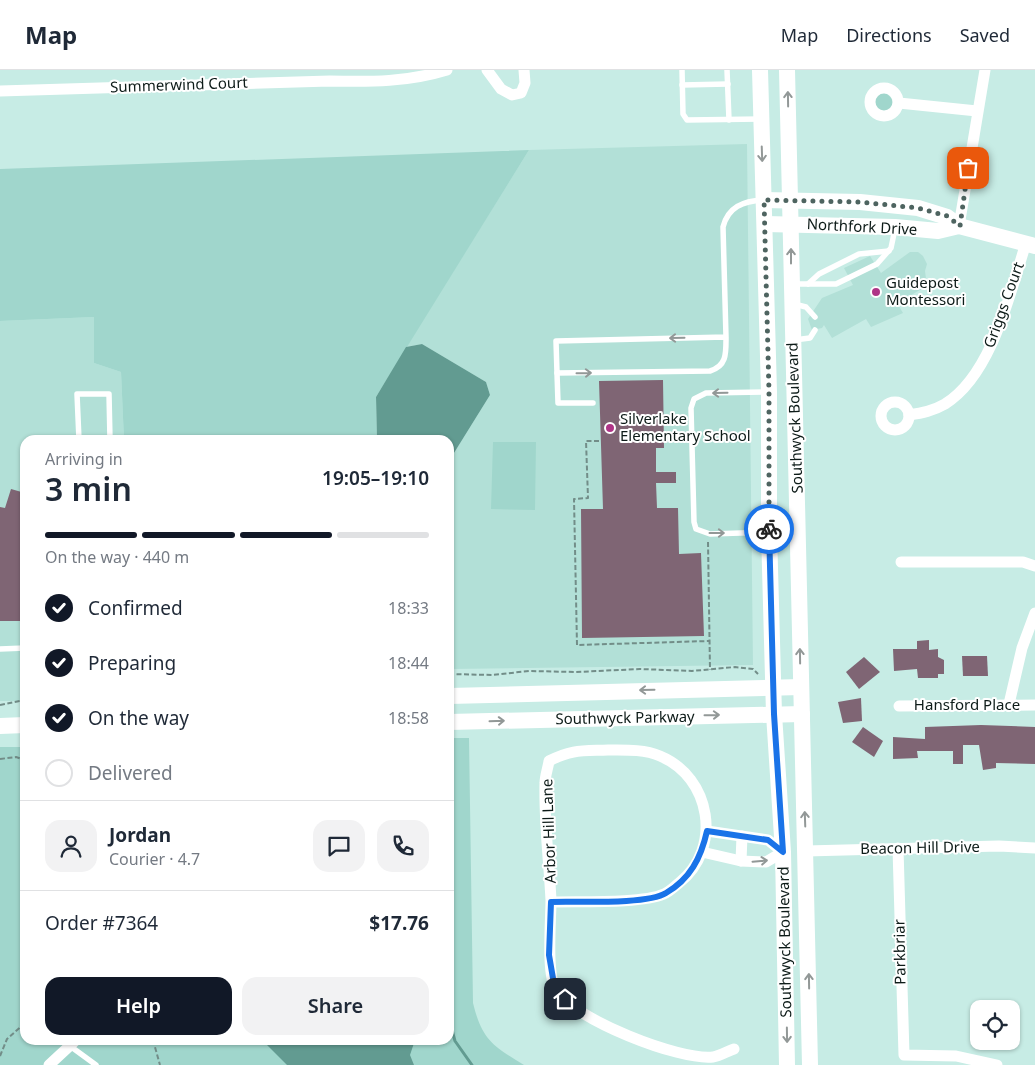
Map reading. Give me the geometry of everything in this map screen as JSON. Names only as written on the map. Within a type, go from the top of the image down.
[{"type":"street","name":"Summerwind Court","points":[[0,91],[330,75],[384,82],[422,78],[447,70]]},
{"type":"street","points":[[487,70],[501,89],[512,95],[521,93],[525,83],[524,70]]},
{"type":"street","name":"Southwyck Boulevard","points":[[760,70],[769,392],[769,532],[774,714],[783,852],[787,1065]]},
{"type":"street","name":"Southwyck Boulevard","points":[[787,70],[810,1065]]},
{"type":"street","points":[[960,226],[985,70]]},
{"type":"street","points":[[899,103],[977,111]]},
{"type":"street","name":"Northfork Drive","points":[[764,200],[860,202],[918,208],[947,216],[960,226],[1031,245]]},
{"type":"street","name":"Northfork Drive","points":[[765,224],[895,227],[938,231],[960,226]]},
{"type":"street","name":"Griggs Court","points":[[908,416],[928,412],[945,404],[973,378],[1000,324],[1031,245]]},
{"type":"street","points":[[769,392],[794,392]]},
{"type":"street","points":[[769,532],[798,532]]},
{"type":"street","points":[[901,562],[1023,562],[1035,566]]},
{"type":"street","points":[[1010,704],[1022,648],[1035,613]]},
{"type":"street","name":"Southwyck Parkway","points":[[454,696],[801,687]]},
{"type":"street","points":[[552,692],[552,720]]},
{"type":"street","name":"Hansford Place","points":[[899,706],[1035,705]]},
{"type":"street","name":"Southwyck Parkway","points":[[454,722],[802,714]]},
{"type":"street","points":[[0,726],[20,725]]},
{"type":"street","name":"Arbor Hill Lane","points":[[707,831],[703,801],[685,772],[660,755],[632,750],[568,751],[549,761],[545,781],[551,902],[549,955],[555,990],[575,1008],[628,1036],[688,1054],[713,1057],[734,1049]]},
{"type":"street","points":[[551,902],[640,899],[664,894],[689,875],[702,852],[707,831],[768,840],[783,852]]},
{"type":"street","points":[[741,861],[742,836]]},
{"type":"street","name":"Beacon Hill Drive","points":[[806,851],[999,846],[1035,848]]},
{"type":"street","name":"Parkbriar","points":[[898,848],[904,1055],[956,1056],[997,1065]]},
{"type":"street","points":[[702,852],[741,861],[766,862],[783,852],[806,851]]},
{"type":"street","points":[[49,1065],[71,1045]]},
{"type":"lane","points":[[682,70],[684,118],[693,121],[761,120]]},
{"type":"lane","points":[[728,70],[729,120]]},
{"type":"lane","points":[[682,85],[728,84]]},
{"type":"lane","points":[[557,374],[710,371],[717,369],[725,359],[723,227],[726,216],[734,208],[748,201],[764,200]]},
{"type":"lane","points":[[791,284],[827,285],[844,281],[877,264],[889,251],[894,242],[895,227]]},
{"type":"lane","points":[[808,284],[819,274],[859,254],[889,251]]},
{"type":"lane","points":[[791,304],[806,307],[815,317]]},
{"type":"lane","points":[[792,340],[806,340],[815,330]]},
{"type":"lane","points":[[593,403],[558,403],[556,341],[726,337]]},
{"type":"lane","points":[[769,392],[706,393],[694,400],[691,408],[694,522],[696,529],[708,533],[769,532]]},
{"type":"lane","points":[[79,435],[77,394],[109,394],[110,435]]},
{"type":"lane","points":[[0,649],[20,648]]},
{"type":"lane","points":[[75,1045],[96,1065]]},
{"type":"path","points":[[599,441],[586,441],[588,498],[574,499],[577,645],[709,641]]},
{"type":"path","points":[[708,533],[710,670]]},
{"type":"path","points":[[454,674],[710,670],[735,666],[753,669],[774,687]]},
{"type":"path","points":[[0,704],[20,701]]},
{"type":"path","points":[[0,758],[20,758]]},
{"type":"path","points":[[0,1056],[7,1040],[20,1028]]},
{"type":"path","points":[[154,1045],[160,1065]]},
{"type":"shaded area","points":[[880,92],[889,96],[893,105],[889,114],[880,118],[871,114],[867,105],[871,96]]},
{"type":"shaded area","name":"Silverlake Elementary School","points":[[747,144],[753,665],[454,669],[454,453],[490,395],[486,382],[422,344],[406,347],[529,150]]},
{"type":"shaded area","points":[[529,150],[376,397],[377,435],[124,435],[121,372],[94,363],[94,317],[0,321],[0,169]]},
{"type":"shaded area","name":"Guidepost Montessori","points":[[910,252],[918,252],[923,256],[927,264],[925,271],[927,286],[897,303],[903,313],[871,327],[866,319],[832,338],[824,325],[822,328],[812,330],[808,319],[822,298],[853,285],[844,268],[870,256],[881,273]]},
{"type":"shaded area","points":[[94,317],[94,363],[121,372],[124,435],[20,435],[20,701],[0,701],[0,321]]},
{"type":"shaded area","points":[[422,344],[486,382],[490,395],[454,453],[454,435],[377,435],[376,397],[406,347]]},
{"type":"shaded area","points":[[493,442],[536,442],[535,510],[491,509]]},
{"type":"shaded area","points":[[454,738],[469,738],[473,1003],[480,1026],[490,1041],[524,1065],[0,1065],[0,747],[20,747],[20,1045],[454,1045]]},
{"type":"shaded area","points":[[267,1045],[413,1045],[410,1055],[414,1065],[287,1065]]},
{"type":"building","name":"Silverlake Elementary School","points":[[663,380],[664,448],[656,448],[656,472],[676,472],[676,483],[656,483],[657,508],[678,508],[679,554],[701,553],[704,636],[582,638],[581,509],[603,509],[599,381]]},
{"type":"building","points":[[11,489],[20,492],[20,621],[0,621],[0,507],[5,508]]},
{"type":"building","points":[[929,640],[929,650],[938,649],[938,657],[944,660],[944,674],[938,674],[938,678],[918,678],[917,669],[894,671],[893,649],[917,649],[917,641]]},
{"type":"building","points":[[962,656],[987,656],[988,676],[963,676]]},
{"type":"building","points":[[864,657],[880,672],[859,689],[846,672]]},
{"type":"building","points":[[861,698],[862,721],[843,723],[838,702]]},
{"type":"building","points":[[981,725],[1035,727],[1035,764],[996,763],[996,768],[983,770],[979,745],[963,745],[963,764],[953,764],[953,751],[917,751],[918,758],[893,759],[893,737],[925,739],[925,727]]},
{"type":"building","points":[[863,727],[883,741],[874,757],[852,742]]},
{"type":"waterway","points":[[454,1037],[472,1065]]},
{"type":"way so far","points":[[769,529],[769,392],[764,200],[824,200],[918,208],[947,216],[960,226],[968,168]]},
{"type":"place","name":"Guidepost Montessori","points":[[876,292]]},
{"type":"place","name":"Silverlake Elementary School","points":[[610,428]]},
{"type":"route","points":[[565,999],[555,990],[549,955],[551,902],[640,899],[664,894],[689,875],[702,852],[707,831],[768,840],[783,852],[774,714],[769,529]]}]
